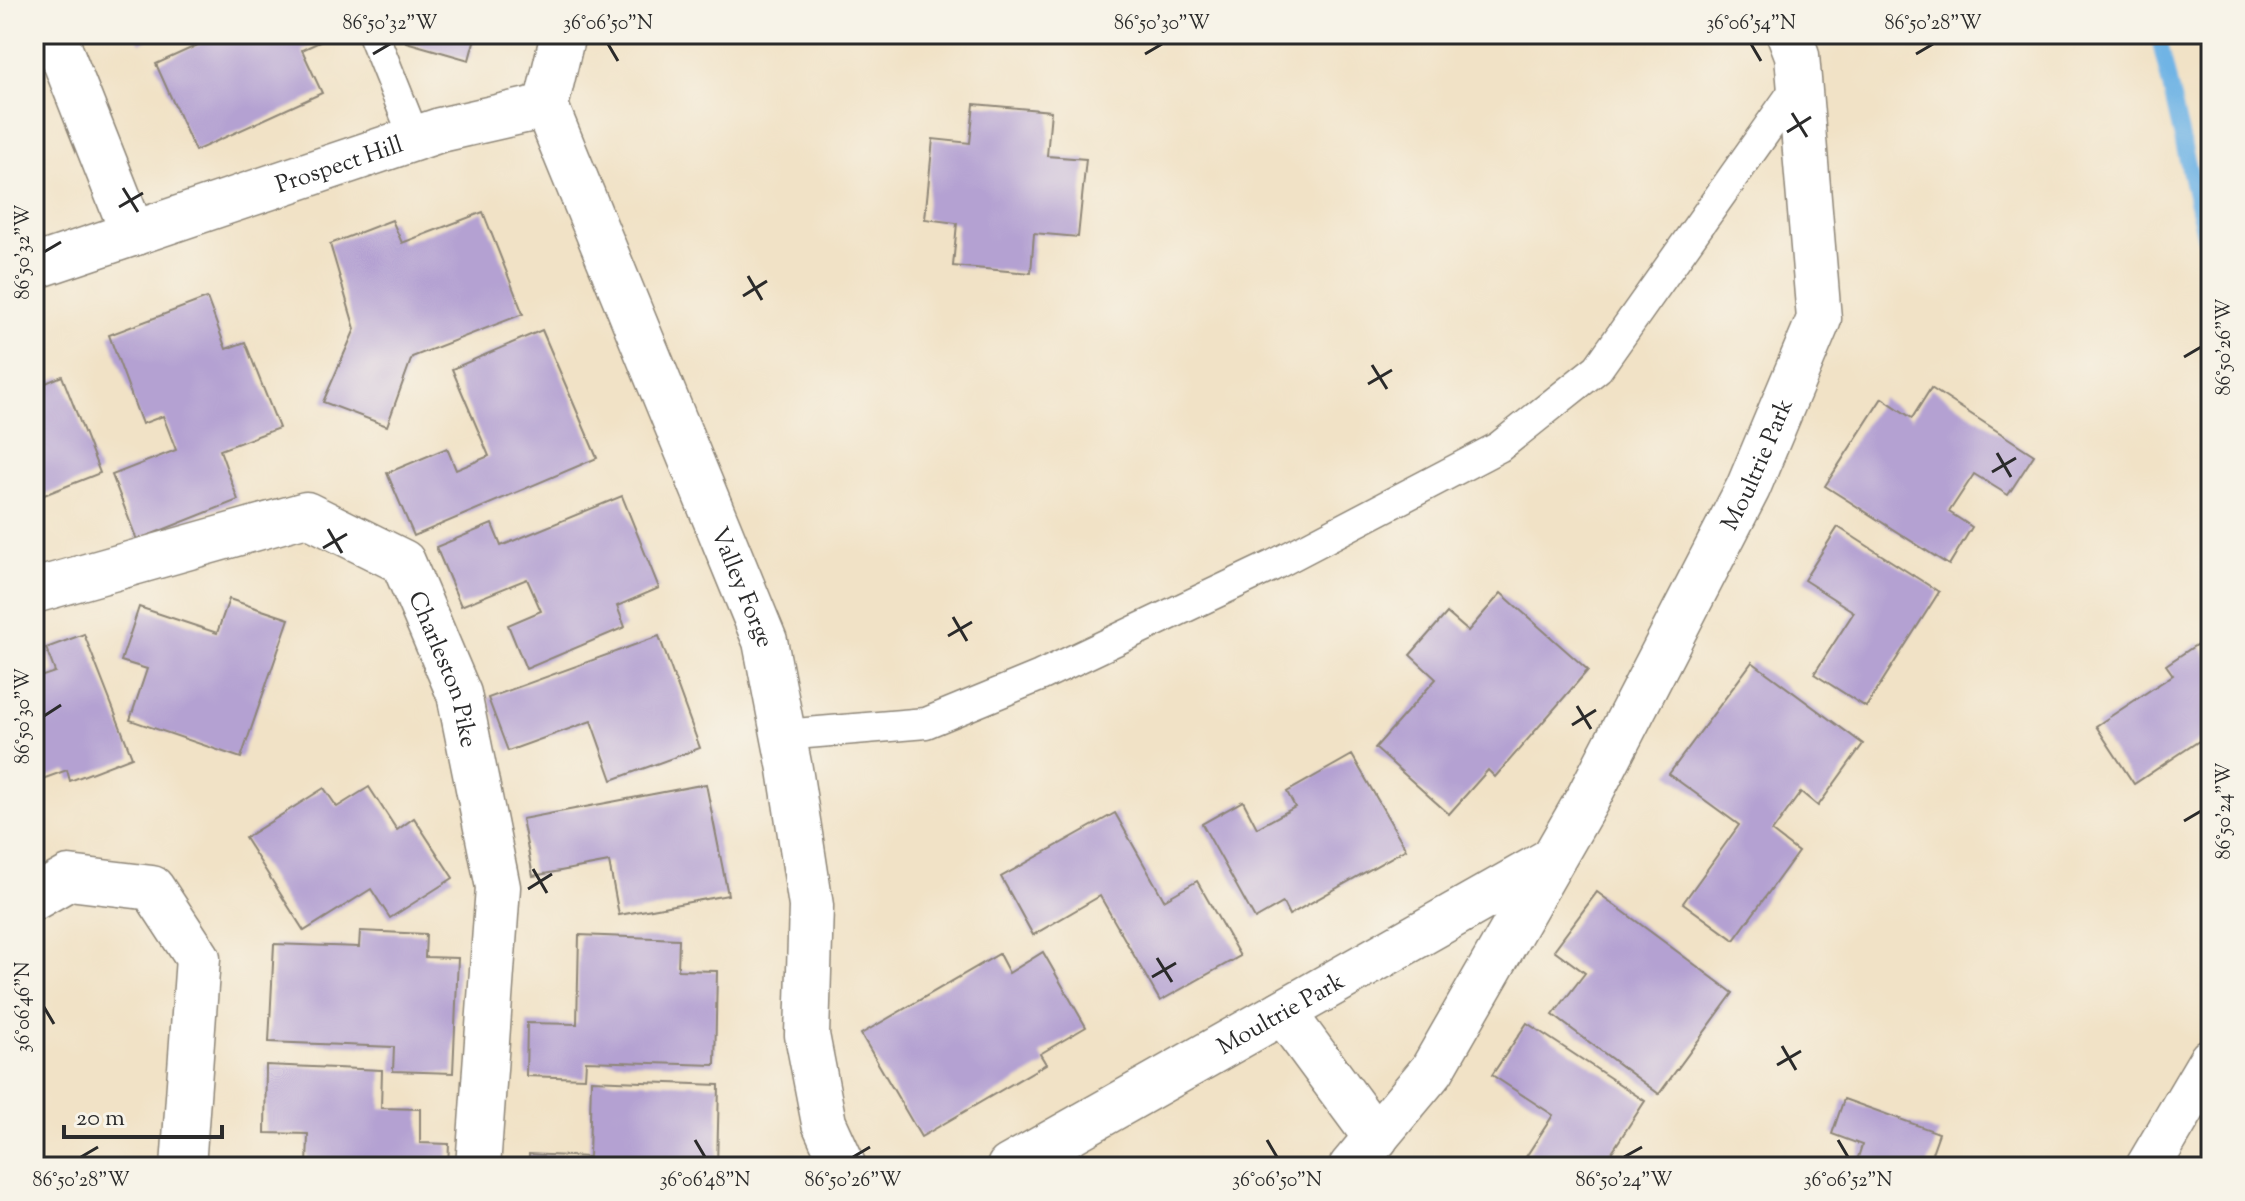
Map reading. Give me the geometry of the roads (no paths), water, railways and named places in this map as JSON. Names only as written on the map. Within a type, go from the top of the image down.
[{"type":"street","points":[[54,34],[133,234]]},
{"type":"street","points":[[546,106],[563,34]]},
{"type":"street","name":"Moultrie Park","points":[[1363,1152],[1432,1070],[1595,784],[1748,488],[1819,319],[1797,55],[1789,34]]},
{"type":"street","name":"Prospect Hill","points":[[34,267],[440,130],[546,106]]},
{"type":"street","name":"Valley Forge","points":[[546,106],[765,641],[811,906],[807,1035],[824,1123],[844,1167]]},
{"type":"street","name":"Charleston Pike","points":[[34,591],[306,514],[403,562],[459,694],[498,887],[478,1167]]},
{"type":"street","name":"Moultrie Park","points":[[1009,1167],[1553,858]]},
{"type":"street","points":[[34,898],[69,878],[152,888],[198,958],[183,1167]]},
{"type":"street","points":[[1283,1012],[1363,1152]]},
{"type":"street","points":[[2148,1167],[2211,1060]]},
{"type":"lane","points":[[373,34],[415,139]]},
{"type":"lane","points":[[783,735],[926,723],[1040,676],[1259,572],[1499,447],[1598,368],[1799,84]]},
{"type":"waterway","points":[[2158,34],[2211,265]]}]
